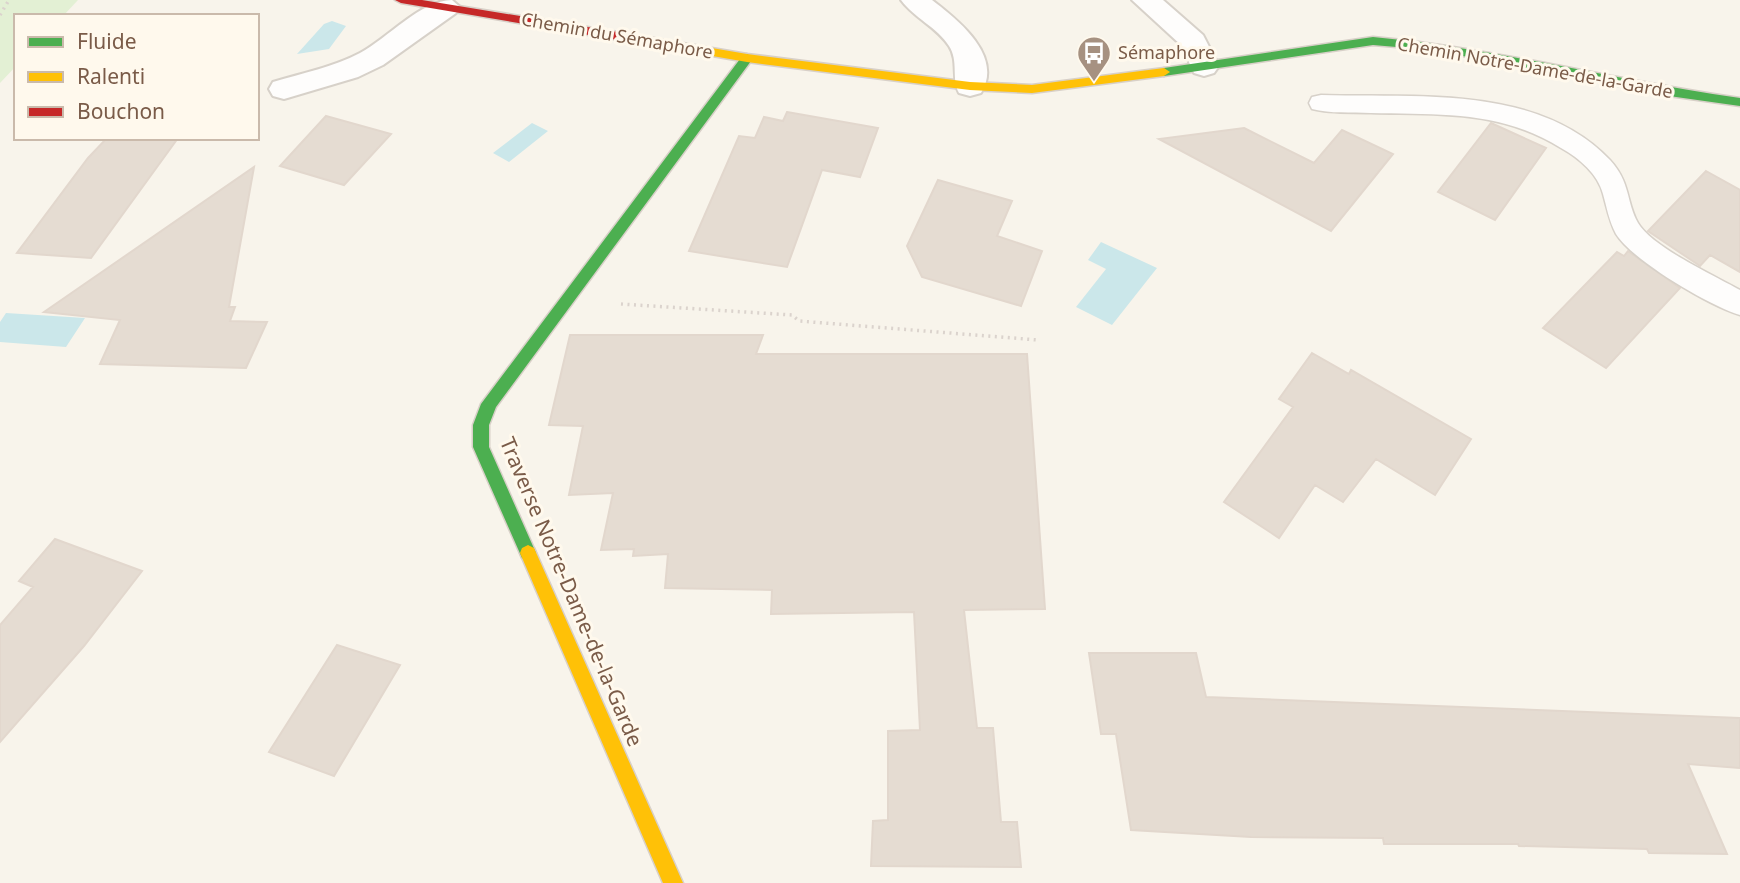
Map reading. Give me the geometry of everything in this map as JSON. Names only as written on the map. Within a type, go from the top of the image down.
[{"type":"street","name":"Chemin du Sémaphore","points":[[401,0],[747,58]]},
{"type":"street","points":[[915,0],[958,36],[973,70],[970,86]]},
{"type":"street","points":[[1146,0],[1192,41],[1205,66]]},
{"type":"street","points":[[284,89],[348,70],[373,58],[446,7]]},
{"type":"street","name":"Chemin Notre-Dame-de-la-Garde","points":[[747,58],[970,86],[1032,89],[1326,47],[1397,41],[1669,92],[1740,102]]},
{"type":"street","name":"Traverse Notre-Dame-de-la-Garde","points":[[673,883],[481,447],[481,425],[489,404],[747,58]]},
{"type":"lane","points":[[1321,103],[1502,110],[1525,119],[1584,150],[1603,166],[1614,184],[1624,224],[1649,250],[1740,304]]},
{"type":"path","points":[[0,15],[9,0]]},
{"type":"path","points":[[568,300],[792,316],[799,321],[1038,340]]},
{"type":"green space","points":[[0,0],[78,0],[65,14],[14,14],[14,68],[0,83]]},
{"type":"water","points":[[332,21],[346,26],[329,49],[297,54],[324,24]]},
{"type":"water","points":[[532,123],[548,131],[509,162],[493,153]]},
{"type":"water","points":[[1101,242],[1157,268],[1112,325],[1076,307],[1106,269],[1088,260]]},
{"type":"water","points":[[6,313],[85,318],[66,347],[0,342],[0,322]]},
{"type":"building","points":[[787,112],[878,128],[860,177],[822,170],[787,267],[689,251],[739,136],[755,138],[764,117],[783,121]]},
{"type":"building","points":[[326,116],[391,134],[344,185],[280,166]]},
{"type":"building","points":[[1491,123],[1546,148],[1495,220],[1438,192]]},
{"type":"building","points":[[1244,128],[1314,163],[1342,130],[1393,154],[1331,231],[1159,139]]},
{"type":"building","points":[[105,140],[177,140],[91,258],[17,253],[88,158]]},
{"type":"building","points":[[254,167],[229,307],[235,307],[230,321],[267,322],[246,368],[100,364],[120,320],[44,312]]},
{"type":"building","points":[[1706,171],[1740,190],[1740,272],[1710,255],[1700,266],[1648,231]]},
{"type":"building","points":[[938,180],[1012,201],[997,236],[1042,251],[1021,306],[922,277],[907,246]]},
{"type":"building","points":[[1628,251],[1680,288],[1606,368],[1543,328],[1617,252],[1624,256]]},
{"type":"building","points":[[570,335],[763,335],[756,354],[1027,354],[1045,609],[964,610],[977,728],[993,728],[1001,822],[1017,822],[1021,867],[871,866],[873,821],[888,820],[888,731],[920,730],[914,612],[771,614],[772,590],[665,588],[668,554],[633,556],[634,549],[601,550],[613,493],[569,495],[583,426],[549,425]]},
{"type":"building","points":[[1312,353],[1349,374],[1351,370],[1471,439],[1435,495],[1376,459],[1343,502],[1315,485],[1279,538],[1224,502],[1293,407],[1279,399]]},
{"type":"building","points":[[55,539],[142,571],[84,646],[0,742],[0,625],[33,587],[19,581]]},
{"type":"building","points":[[337,645],[400,665],[334,776],[269,752]]},
{"type":"building","points":[[1089,653],[1196,653],[1206,697],[1740,718],[1740,768],[1688,764],[1727,854],[1649,853],[1647,849],[1518,844],[1384,844],[1383,838],[1251,837],[1131,830],[1116,734],[1101,734]]},
{"type":"traffic: fast","points":[[1164,72],[1373,41],[1432,46],[1669,92],[1740,102]]},
{"type":"traffic: fast","points":[[528,553],[481,447],[481,425],[489,404],[747,58]]},
{"type":"traffic: slow","points":[[624,37],[747,58],[970,86],[1032,89],[1164,72]]},
{"type":"traffic: slow","points":[[528,553],[673,883]]},
{"type":"traffic: jam","points":[[401,0],[624,37]]},
{"type":"place","name":"Sémaphore","points":[[1094,83]]}]
